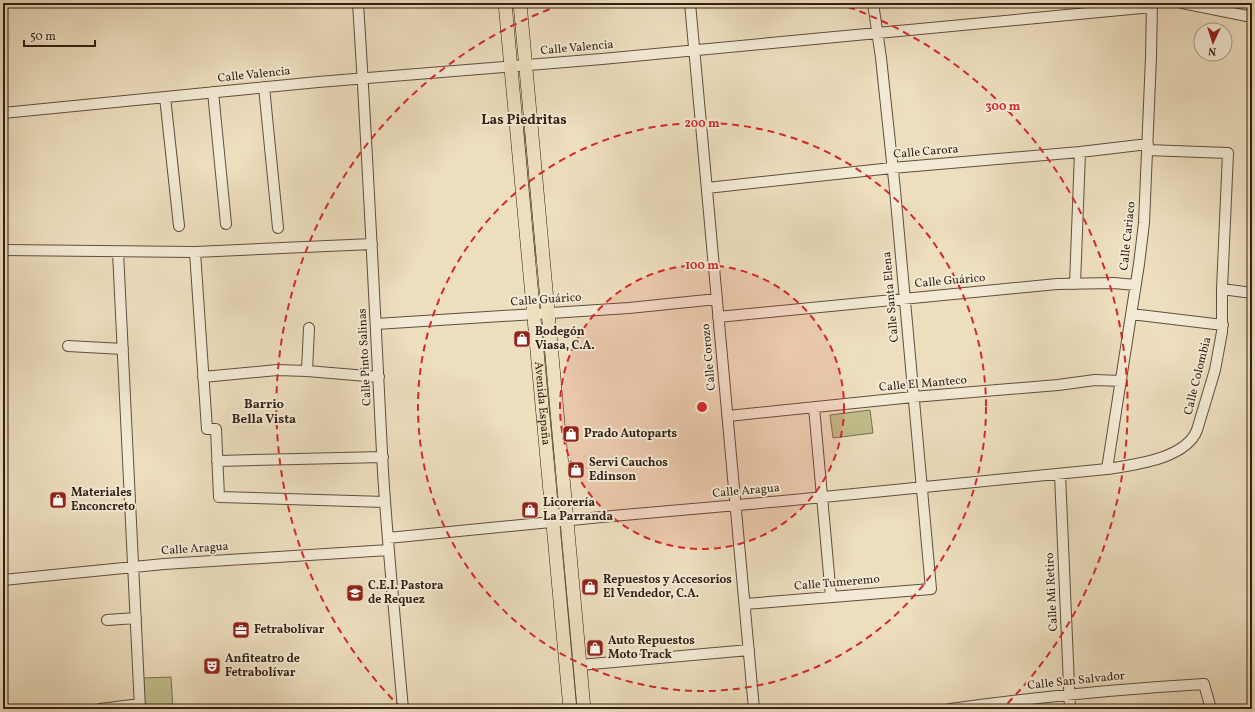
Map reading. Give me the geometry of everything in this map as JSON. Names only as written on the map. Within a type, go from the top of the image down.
[{"type":"main road","name":"Avenida España","points":[[506,3],[570,709]]},
{"type":"main road","name":"Avenida España","points":[[520,3],[584,709]]},
{"type":"street","name":"Calle Pinto Salinas","points":[[358,3],[388,538],[403,709]]},
{"type":"street","name":"Calle Corozo","points":[[690,3],[754,709]]},
{"type":"street","name":"Calle Santa Elena","points":[[873,3],[881,58],[905,298],[931,588]]},
{"type":"street","points":[[1182,3],[1252,17]]},
{"type":"street","name":"Calle Valencia","points":[[3,113],[264,87],[511,67],[877,33],[1123,6],[1152,5]]},
{"type":"street","name":"Calle Cariaco","points":[[1107,469],[1144,223],[1148,147],[1152,5]]},
{"type":"street","points":[[264,87],[278,228]]},
{"type":"street","points":[[213,92],[226,224]]},
{"type":"street","points":[[165,97],[179,226]]},
{"type":"street","name":"Calle Carora","points":[[707,188],[892,168],[1148,147],[1228,152]]},
{"type":"street","points":[[1075,284],[1080,152]]},
{"type":"street","name":"Calle Colombia","points":[[1107,469],[1135,465],[1179,450],[1194,438],[1198,430],[1215,370],[1223,325],[1222,289],[1228,152]]},
{"type":"street","points":[[3,250],[195,252],[372,244]]},
{"type":"street","points":[[100,709],[140,706],[118,252]]},
{"type":"street","points":[[195,252],[207,429],[216,429],[219,497],[386,502]]},
{"type":"street","name":"Calle Guárico","points":[[718,317],[1057,284],[1114,283],[1135,285]]},
{"type":"street","points":[[1222,289],[1252,293]]},
{"type":"street","name":"Calle Guárico","points":[[376,324],[629,308],[717,299]]},
{"type":"street","points":[[1131,314],[1223,325]]},
{"type":"street","points":[[306,371],[309,328]]},
{"type":"street","points":[[68,346],[123,349]]},
{"type":"street","points":[[203,376],[277,370],[379,377]]},
{"type":"street","name":"Calle El Manteco","points":[[728,416],[913,397],[1058,385],[1095,380],[1121,381]]},
{"type":"street","points":[[814,407],[831,597]]},
{"type":"street","points":[[217,461],[383,457]]},
{"type":"street","name":"Calle Aragua","points":[[388,538],[1107,469]]},
{"type":"street","name":"Calle Mi Retiro","points":[[1060,474],[1070,709]]},
{"type":"street","name":"Calle Aragua","points":[[3,580],[164,564],[389,550]]},
{"type":"street","name":"Calle Tumeremo","points":[[745,604],[931,588]]},
{"type":"street","points":[[107,620],[136,618]]},
{"type":"street","points":[[580,665],[749,650]]},
{"type":"street","name":"Calle San Salvador","points":[[950,709],[1130,688],[1204,684],[1211,709]]},
{"type":"shaded area","points":[[523,129],[527,143],[537,259],[534,252]]},
{"type":"shaded area","points":[[541,328],[544,328],[555,460],[552,455]]},
{"type":"shaded area","points":[[870,410],[873,433],[833,438],[830,415]]},
{"type":"shaded area","points":[[563,574],[568,584],[580,709],[574,709]]},
{"type":"shaded area","points":[[171,677],[173,709],[145,709],[143,678]]},
{"type":"place","name":"Bodegón Viasa, C.A.","points":[[522,339]]},
{"type":"place","name":"Prado Autoparts","points":[[571,434]]},
{"type":"place","name":"Servi Cauchos Edinson","points":[[576,470]]},
{"type":"place","name":"Materiales Enconcreto","points":[[58,500]]},
{"type":"place","name":"Licorería La Parranda","points":[[530,510]]},
{"type":"place","name":"Repuestos y Accesorios El Vendedor, C.A.","points":[[590,587]]},
{"type":"place","name":"C.E.I. Pastora de Requez","points":[[355,593]]},
{"type":"place","name":"Fetrabolívar","points":[[241,630]]},
{"type":"place","name":"Auto Repuestos Moto Track","points":[[595,648]]},
{"type":"place","name":"Anfiteatro de Fetrabolívar","points":[[212,666]]},
{"type":"district","name":"Las Piedritas","points":[[524,120]]},
{"type":"district","name":"Barrio Bella Vista","points":[[264,412]]}]
